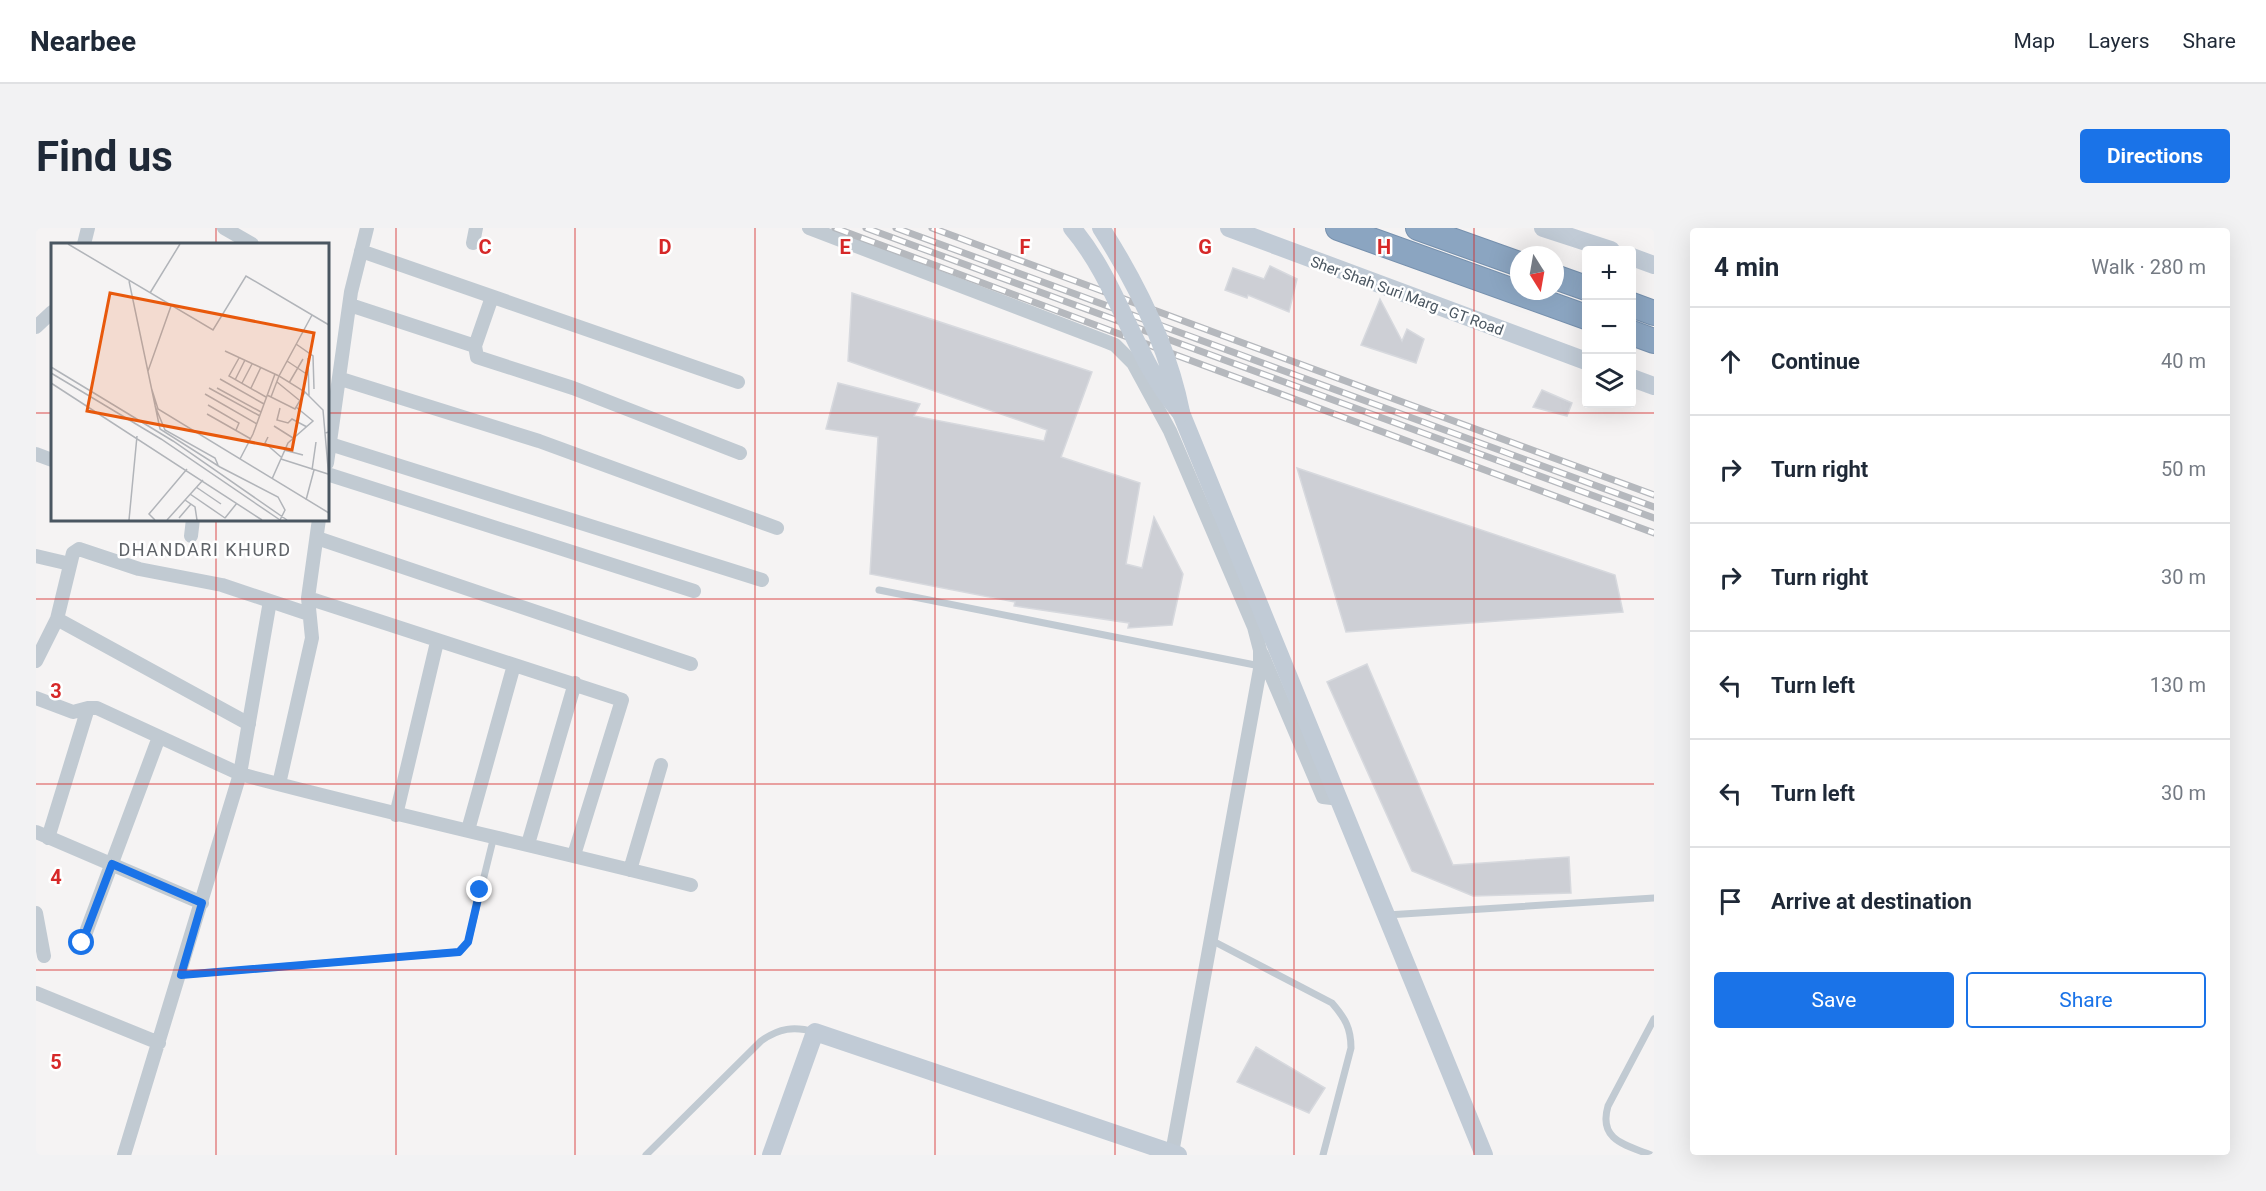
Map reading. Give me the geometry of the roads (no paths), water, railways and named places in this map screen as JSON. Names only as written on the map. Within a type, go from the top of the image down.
[{"type":"highway","points":[[1338,228],[1582,315]]},
{"type":"highway","points":[[1418,228],[1510,261]]},
{"type":"highway","points":[[1564,280],[1582,286]]},
{"type":"highway","points":[[1636,306],[1654,313]]},
{"type":"highway","points":[[1636,334],[1654,341]]},
{"type":"street","points":[[84,243],[88,228]]},
{"type":"street","points":[[224,228],[250,243]]},
{"type":"street","points":[[328,457],[350,305],[367,228]]},
{"type":"street","points":[[473,243],[476,228]]},
{"type":"street","points":[[809,228],[1105,341],[1126,354],[1170,431],[1254,627],[1260,650],[1323,797],[1340,799]]},
{"type":"street","points":[[1072,228],[1105,274],[1161,390],[1182,413]]},
{"type":"street","points":[[1101,228],[1137,291],[1169,363],[1182,413],[1484,1155]]},
{"type":"street","name":"Sher Shah Suri Marg - GT Road","points":[[1229,228],[1582,360]]},
{"type":"street","points":[[1543,228],[1599,246]]},
{"type":"street","points":[[361,251],[738,382]]},
{"type":"street","points":[[1636,258],[1654,265]]},
{"type":"street","points":[[492,297],[475,346],[477,357],[573,388],[740,453]]},
{"type":"street","points":[[350,305],[475,346]]},
{"type":"street","points":[[341,379],[539,441],[777,528]]},
{"type":"street","points":[[1636,379],[1654,386]]},
{"type":"street","points":[[330,444],[762,580]]},
{"type":"street","points":[[36,454],[51,460]]},
{"type":"street","points":[[328,474],[694,591]]},
{"type":"street","points":[[191,536],[193,520]]},
{"type":"street","points":[[279,784],[312,638],[308,598],[319,520]]},
{"type":"street","points":[[317,538],[691,664]]},
{"type":"street","points":[[36,661],[57,619],[73,553],[80,549],[139,569],[222,585],[309,614]]},
{"type":"street","points":[[36,556],[70,564]]},
{"type":"street","points":[[308,598],[437,642],[575,683],[620,699],[623,704],[574,855]]},
{"type":"street","points":[[124,1155],[181,975],[240,774],[270,601]]},
{"type":"street","points":[[57,619],[249,724]]},
{"type":"street","points":[[396,815],[437,642]]},
{"type":"street","points":[[771,1155],[815,1032],[1165,1153],[1211,940],[1260,666],[1260,650]]},
{"type":"street","points":[[468,830],[514,665]]},
{"type":"street","points":[[528,844],[575,683]]},
{"type":"street","points":[[36,698],[73,712],[98,708],[240,774],[396,815],[528,844],[691,885]]},
{"type":"street","points":[[88,708],[42,835],[202,903]]},
{"type":"street","points":[[82,943],[159,737]]},
{"type":"street","points":[[630,870],[661,765]]},
{"type":"street","points":[[36,913],[44,956]]},
{"type":"street","points":[[36,993],[159,1043]]},
{"type":"lane","points":[[879,590],[1260,666]]},
{"type":"lane","points":[[181,975],[459,952],[468,942],[494,836]]},
{"type":"lane","points":[[1387,915],[1654,898]]},
{"type":"lane","points":[[1211,940],[1332,1003],[1343,1015],[1351,1030],[1351,1048],[1323,1155]]},
{"type":"lane","points":[[1651,1155],[1614,1138],[1606,1128],[1604,1119],[1608,1106],[1654,1019]]},
{"type":"lane","points":[[646,1155],[761,1041],[781,1030],[803,1028],[815,1032]]},
{"type":"railway","points":[[835,228],[1654,533]]},
{"type":"railway","points":[[866,228],[1654,518]]},
{"type":"railway","points":[[896,228],[1654,507]]},
{"type":"railway","points":[[932,228],[1654,495]]},
{"type":"district","name":"DHANDARI KHURD","points":[[205,550]]}]
